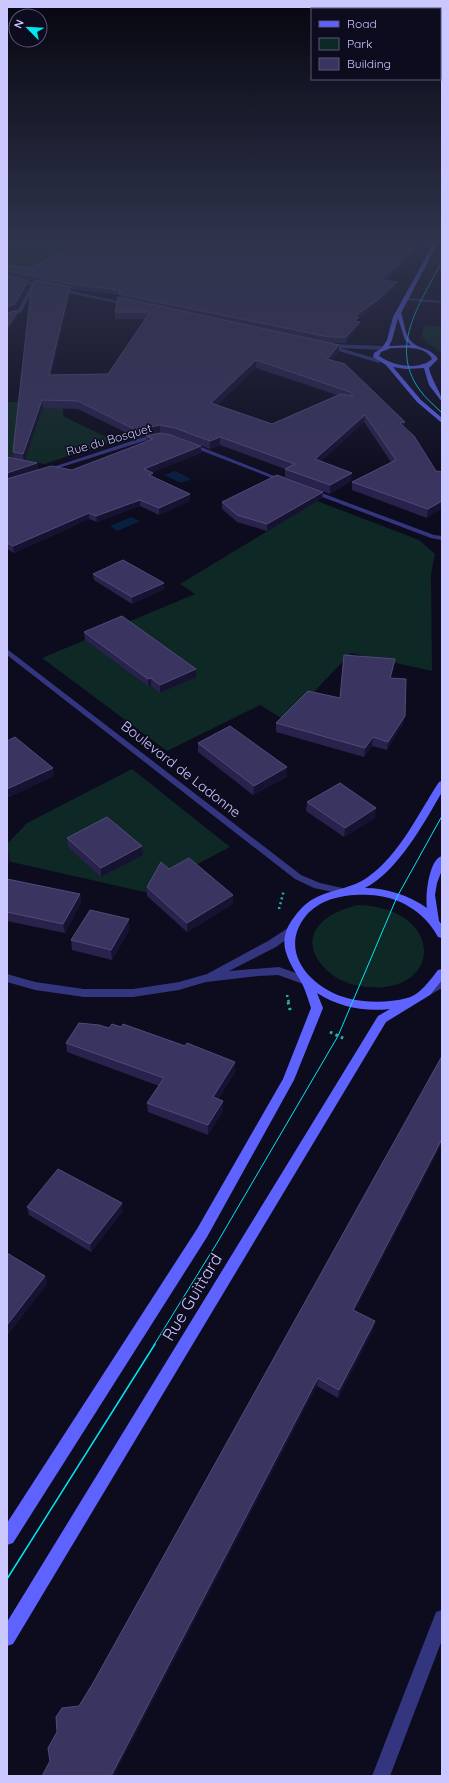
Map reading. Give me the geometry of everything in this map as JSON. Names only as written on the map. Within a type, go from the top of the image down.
[{"type":"main road","points":[[384,348],[397,346],[424,349],[434,355],[433,362],[408,367],[389,365],[380,361],[376,354],[384,348],[389,345],[393,322]]},
{"type":"main road","points":[[402,322],[407,340],[416,347]]},
{"type":"main road","points":[[428,364],[426,368],[427,375],[432,387],[442,400]]},
{"type":"main road","points":[[389,365],[419,401],[442,421]]},
{"type":"main road","points":[[347,892],[372,879],[386,865],[429,807],[442,784]]},
{"type":"main road","points":[[442,859],[432,880],[429,895],[442,934]]},
{"type":"main road","points":[[438,924],[418,907],[397,896],[372,891],[347,892],[328,896],[311,905],[299,916],[291,930],[289,947],[294,965],[306,981],[327,995],[353,1004],[379,1006],[405,1002],[426,992],[442,972]]},
{"type":"main road","name":"Rue Guittard","points":[[7,1537],[202,1233],[288,1080],[317,1008],[306,981]]},
{"type":"main road","name":"Rue Guittard","points":[[7,1638],[382,1018],[426,992]]},
{"type":"street","points":[[322,344],[380,361]]},
{"type":"street","points":[[328,346],[384,348]]},
{"type":"street","name":"Rue du Bosquet","points":[[40,472],[143,439],[160,436],[167,437]]},
{"type":"street","points":[[180,441],[289,482]]},
{"type":"street","points":[[303,488],[433,537],[442,538]]},
{"type":"street","name":"Boulevard de Ladonne","points":[[7,651],[298,877],[318,886],[347,892]]},
{"type":"street","points":[[7,978],[35,986],[84,993],[133,993],[179,986],[206,978],[272,944],[291,930]]},
{"type":"street","points":[[206,978],[279,971],[306,981]]},
{"type":"street","points":[[426,992],[442,983]]},
{"type":"street","points":[[381,1776],[442,1618]]},
{"type":"green space","points":[[424,325],[442,327],[442,353],[426,342],[422,336]]},
{"type":"green space","points":[[7,402],[63,402],[63,416],[114,441],[44,464],[7,457]]},
{"type":"green space","points":[[317,501],[419,540],[435,554],[431,574],[432,671],[351,653],[286,721],[260,705],[167,751],[42,658],[195,594],[180,584]]},
{"type":"green space","points":[[132,769],[230,847],[190,868],[149,893],[7,861],[7,844],[27,823]]},
{"type":"green space","points":[[358,905],[388,910],[408,921],[420,936],[424,952],[420,967],[408,980],[388,987],[355,985],[337,978],[318,960],[313,949],[315,931],[321,923],[329,917]]},
{"type":"water","points":[[175,471],[191,479],[181,483],[164,475]]},
{"type":"water","points":[[131,517],[140,521],[118,531],[110,526]]},
{"type":"building","points":[[7,322],[11,322],[7,328]]},
{"type":"building","points":[[27,322],[62,322],[49,375],[108,374],[143,322],[234,322],[339,345],[327,359],[345,364],[405,422],[400,423],[414,436],[436,471],[442,472],[442,501],[428,509],[352,482],[396,460],[365,415],[315,459],[352,473],[330,485],[285,469],[295,464],[220,437],[210,441],[175,428],[160,425],[136,430],[78,401],[42,400],[23,454],[13,452]],"holes":[[[256,360],[350,392],[353,396],[341,394],[272,424],[211,403]]]},
{"type":"building","points":[[257,322],[360,322],[346,337],[329,337]]},
{"type":"building","points":[[160,433],[171,435],[201,446],[144,469],[153,473],[149,475],[190,494],[159,508],[140,500],[96,516],[89,513],[13,546],[7,543],[7,479],[51,466],[72,470],[153,439],[146,436]]},
{"type":"building","points":[[7,457],[37,463],[7,473]]},
{"type":"building","points":[[277,475],[323,492],[267,524],[237,515],[222,502]]},
{"type":"building","points":[[123,560],[164,583],[132,597],[93,574]]},
{"type":"building","points":[[122,616],[196,669],[160,685],[151,678],[148,679],[84,632]]},
{"type":"building","points":[[344,655],[395,659],[390,678],[406,679],[405,716],[388,742],[373,737],[365,748],[276,723],[308,691],[340,698]]},
{"type":"building","points":[[230,726],[287,767],[254,786],[198,743]]},
{"type":"building","points":[[15,737],[53,768],[7,789],[7,741]]},
{"type":"building","points":[[340,783],[376,808],[345,828],[307,802]]},
{"type":"building","points":[[107,817],[142,846],[101,868],[67,838]]},
{"type":"building","points":[[189,858],[233,895],[187,923],[147,887],[161,862],[169,869]]},
{"type":"building","points":[[7,879],[80,894],[63,924],[7,912]]},
{"type":"building","points":[[90,910],[129,919],[111,950],[71,940]]},
{"type":"building","points":[[79,1023],[99,1025],[109,1028],[112,1024],[121,1027],[123,1024],[185,1046],[187,1043],[235,1062],[213,1097],[223,1101],[208,1125],[147,1103],[164,1078],[66,1043]]},
{"type":"building","points":[[442,1056],[442,1139],[353,1310],[375,1321],[339,1390],[318,1378],[111,1776],[42,1776],[50,1761],[48,1748],[57,1732],[56,1717],[62,1708],[79,1706],[93,1683]]},
{"type":"building","points":[[58,1169],[122,1203],[90,1244],[27,1207]]},
{"type":"building","points":[[7,1253],[45,1276],[7,1325]]},
{"type":"tram line","points":[[412,322],[407,340],[407,356],[410,373],[419,389],[442,413]]},
{"type":"tram line","points":[[154,1345],[217,1243],[338,1036],[397,897],[442,816]]},
{"type":"tram line","points":[[7,1579],[155,1344]]}]
